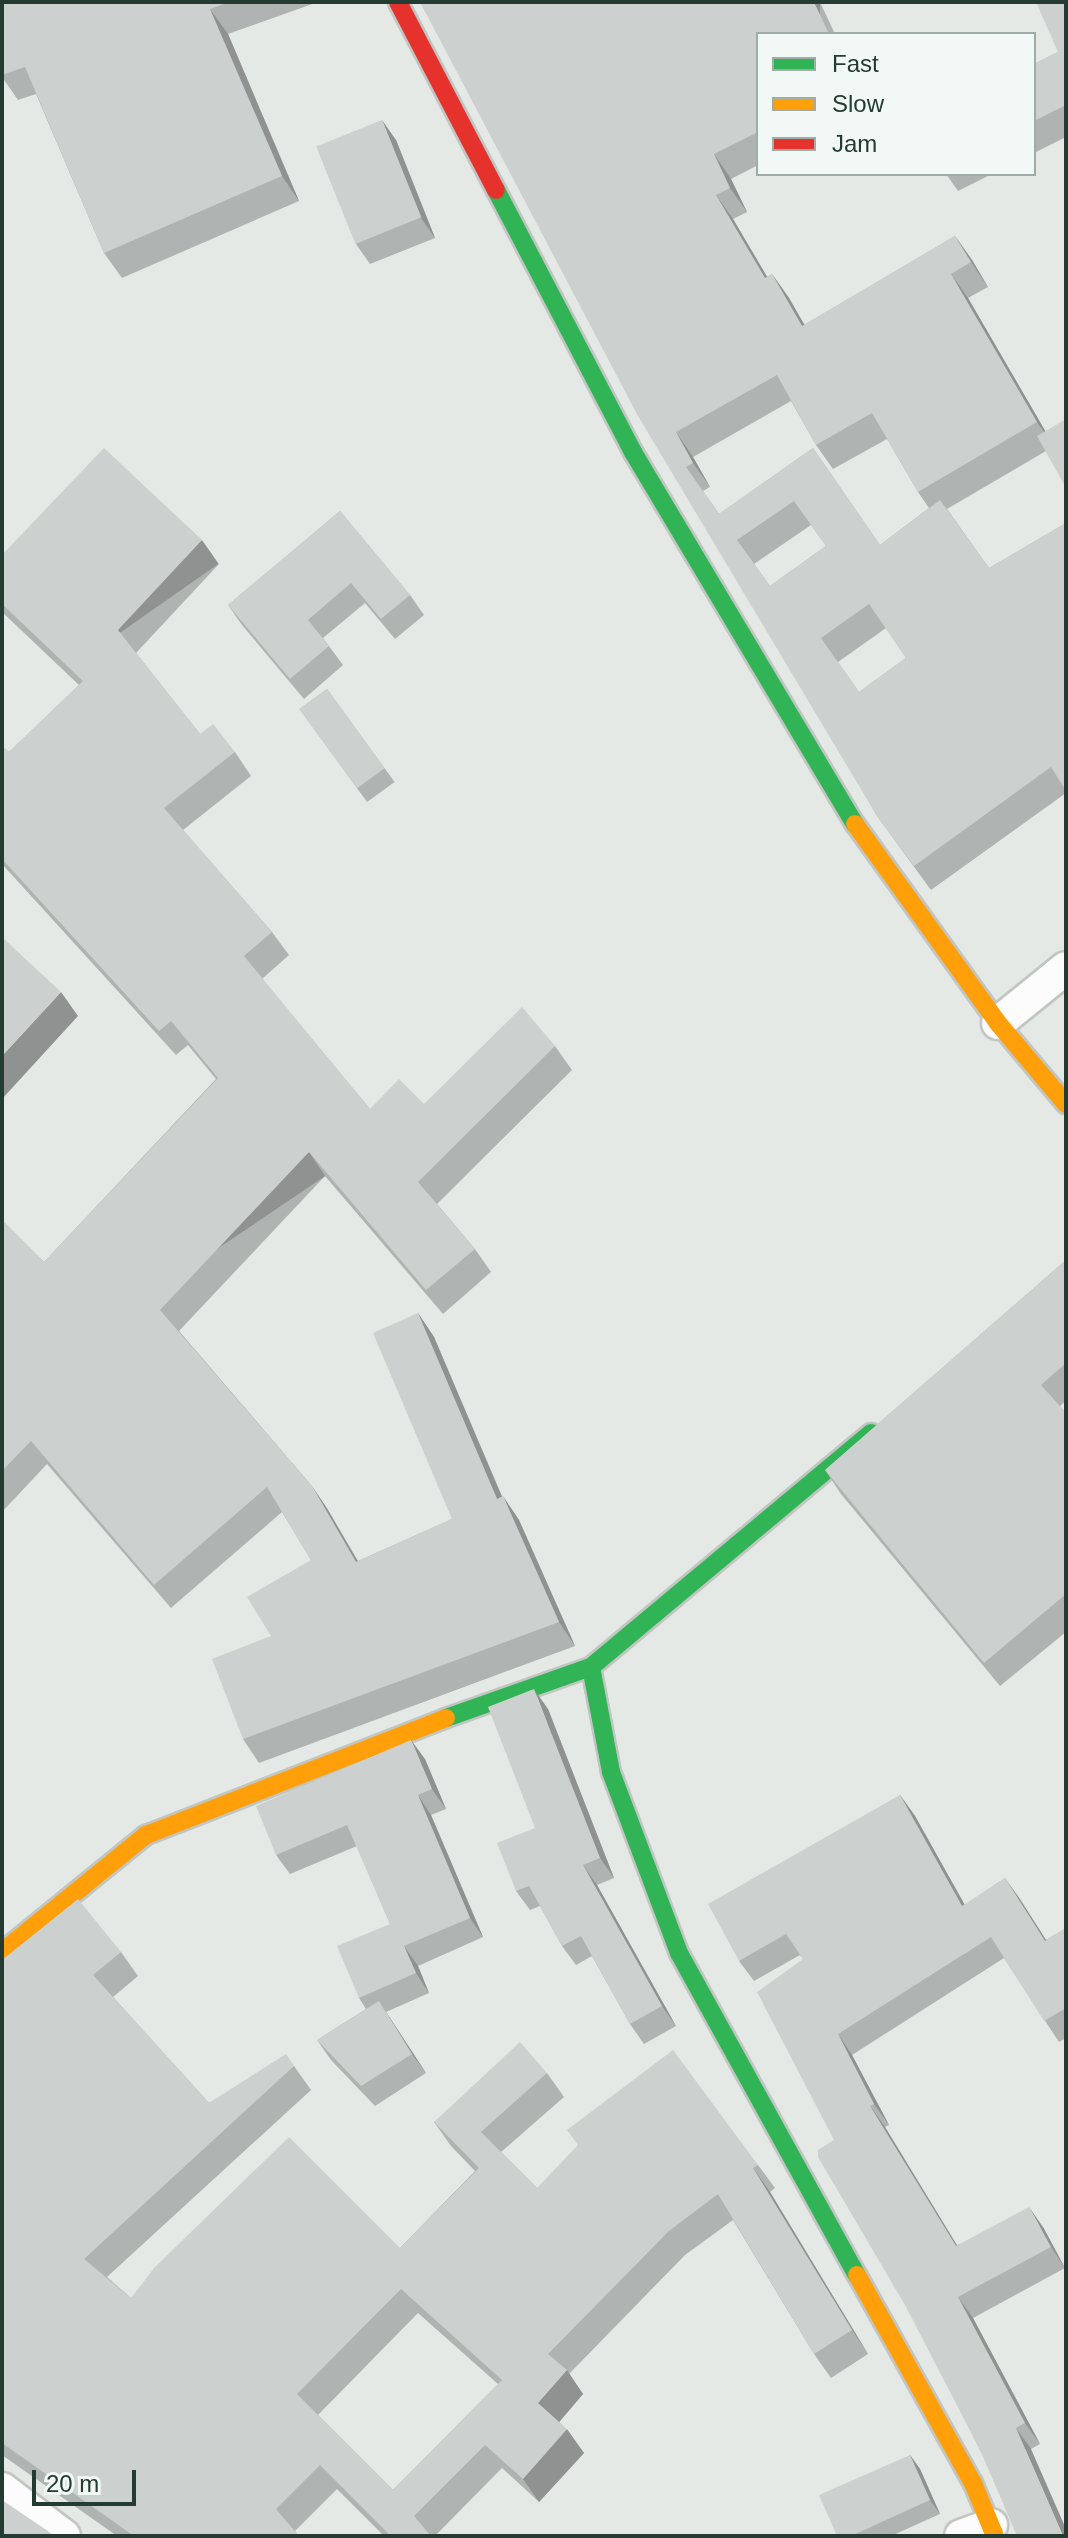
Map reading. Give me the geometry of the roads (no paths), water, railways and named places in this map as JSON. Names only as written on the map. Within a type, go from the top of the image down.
[{"type":"street","points":[[398,2],[633,452],[873,854],[998,1023],[1066,1104]]},
{"type":"street","points":[[998,1023],[1066,968]]},
{"type":"street","points":[[2,1952],[146,1835],[390,1738],[591,1667],[883,1422]]},
{"type":"street","points":[[591,1667],[611,1772],[679,1953],[973,2483],[982,2532]]},
{"type":"street","points":[[2,2489],[64,2536]]}]
